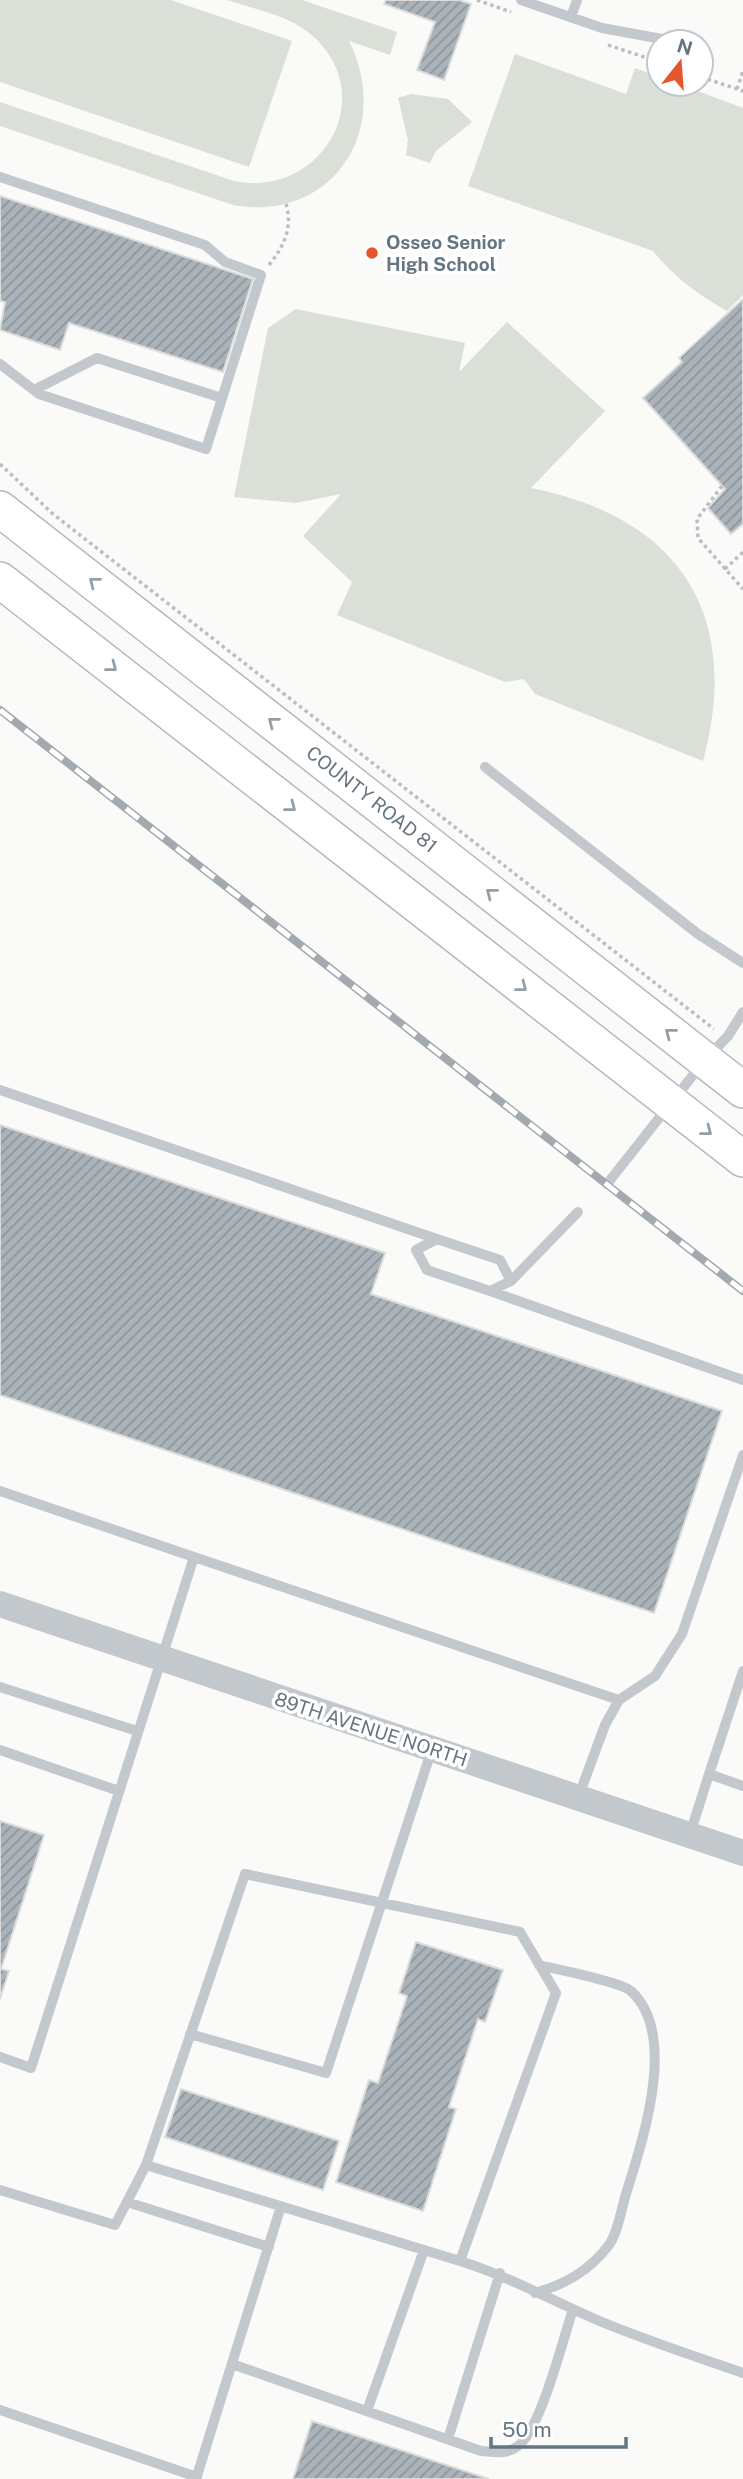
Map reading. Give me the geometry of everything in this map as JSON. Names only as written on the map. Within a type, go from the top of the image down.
[{"type":"highway","name":"COUNTY ROAD 81","points":[[0,509],[717,1048],[743,1090]]},
{"type":"highway","points":[[0,580],[743,1159]]},
{"type":"street","name":"89TH AVENUE NORTH","points":[[0,1604],[743,1853]]},
{"type":"lane","points":[[522,0],[602,28],[645,36]]},
{"type":"lane","points":[[571,17],[577,0]]},
{"type":"lane","points":[[0,177],[205,245],[225,262],[261,275],[206,449],[34,390],[0,363]]},
{"type":"lane","points":[[34,390],[97,358],[222,398]]},
{"type":"lane","points":[[485,767],[698,934],[743,963]]},
{"type":"lane","points":[[607,1184],[743,1012]]},
{"type":"lane","points":[[0,1090],[499,1260],[511,1281]]},
{"type":"lane","points":[[490,1292],[511,1281],[578,1212]]},
{"type":"lane","points":[[438,1239],[416,1250],[427,1270],[743,1380]]},
{"type":"lane","points":[[578,1798],[605,1725],[619,1700],[655,1675],[682,1634],[743,1455]]},
{"type":"lane","points":[[0,1491],[619,1700]]},
{"type":"lane","points":[[0,2057],[31,2068],[159,1658],[194,1557]]},
{"type":"lane","points":[[690,1835],[743,1671]]},
{"type":"lane","points":[[0,1687],[137,1731]]},
{"type":"lane","points":[[190,2034],[326,2073],[432,1749]]},
{"type":"lane","points":[[0,1750],[118,1791]]},
{"type":"lane","points":[[709,1774],[743,1786]]},
{"type":"lane","points":[[0,2190],[114,2225],[146,2165],[245,1874],[520,1932],[556,1993],[460,2261]]},
{"type":"lane","points":[[535,2293],[561,2286],[589,2268],[611,2242],[645,2132],[653,2087],[648,2012],[629,1989],[539,1965]]},
{"type":"lane","points":[[146,2165],[500,2273],[535,2293],[573,2309],[743,2373]]},
{"type":"lane","points":[[127,2202],[268,2247]]},
{"type":"lane","points":[[0,2410],[196,2478],[281,2206]]},
{"type":"lane","points":[[367,2411],[424,2250]]},
{"type":"lane","points":[[448,2439],[500,2273]]},
{"type":"lane","points":[[232,2364],[481,2451],[503,2453],[519,2446],[533,2427],[573,2309]]},
{"type":"path","points":[[737,89],[743,71]]},
{"type":"path","points":[[715,82],[743,91]]},
{"type":"path","points":[[261,275],[288,232],[291,220],[286,204]]},
{"type":"path","points":[[0,464],[53,514],[518,874],[708,1026],[717,1048]]},
{"type":"path","points":[[722,486],[702,509],[697,527],[698,538],[743,589]]},
{"type":"path","points":[[725,569],[743,552]]},
{"type":"shaded area","points":[[0,0],[171,0],[292,41],[249,167],[0,82]]},
{"type":"shaded area","points":[[227,0],[302,0],[397,32],[390,55],[349,41],[361,74],[363,106],[358,136],[345,163],[325,184],[300,199],[268,207],[233,205],[0,126],[0,102],[234,181],[265,183],[292,175],[314,160],[331,140],[340,115],[342,89],[334,63],[315,38],[296,24],[274,14]]},
{"type":"shaded area","points":[[515,54],[626,94],[635,68],[645,72],[645,98],[715,98],[743,108],[743,295],[727,311],[687,284],[653,251],[468,186]]},
{"type":"shaded area","points":[[411,94],[448,99],[472,122],[436,151],[430,163],[406,155],[408,140],[398,98]]},
{"type":"shaded area","points":[[296,309],[465,343],[459,372],[507,322],[605,411],[531,488],[582,502],[626,522],[661,548],[687,580],[705,617],[714,660],[713,708],[703,761],[535,694],[524,679],[505,682],[337,615],[352,582],[303,536],[341,494],[296,503],[234,497],[268,328]]},
{"type":"building","points":[[386,0],[459,0],[471,4],[444,80],[417,70],[435,22],[384,4]]},
{"type":"building","points":[[0,196],[253,279],[223,372],[69,323],[60,350],[0,330],[5,302],[0,301]]},
{"type":"building","points":[[743,299],[743,524],[731,534],[708,508],[725,489],[643,398],[682,362],[679,358]]},
{"type":"building","points":[[0,1125],[385,1253],[371,1294],[722,1411],[654,1613],[0,1395]]},
{"type":"building","points":[[0,1821],[44,1835],[1,1969],[9,1971],[0,1999]]},
{"type":"building","points":[[416,1942],[503,1970],[485,2022],[478,2019],[449,2107],[456,2109],[423,2211],[336,2182],[369,2080],[378,2083],[407,1996],[399,1993]]},
{"type":"building","points":[[181,2089],[339,2141],[323,2190],[165,2137]]},
{"type":"building","points":[[312,2421],[489,2479],[293,2479]]},
{"type":"railway","points":[[0,710],[743,1291]]},
{"type":"place","name":"Osseo Senior High School","points":[[372,253]]}]
